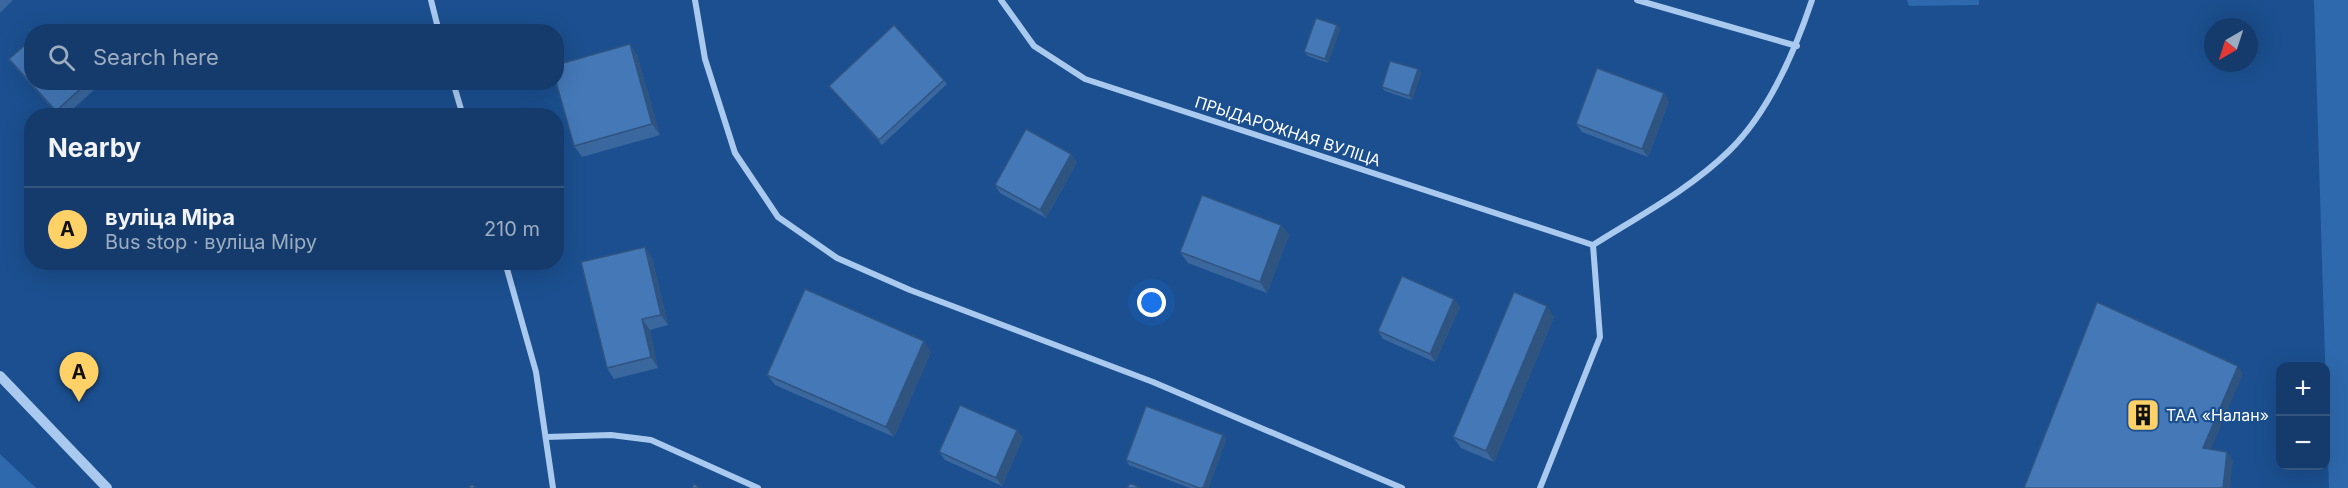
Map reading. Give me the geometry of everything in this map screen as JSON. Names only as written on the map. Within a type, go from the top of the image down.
[{"type":"street","points":[[431,0],[437,24]]},
{"type":"street","points":[[695,0],[705,59],[735,153],[778,217],[837,258],[900,286],[1153,382],[1402,488]]},
{"type":"street","name":"ПРЫДАРОЖНАЯ ВУЛІЦА","points":[[1002,0],[1034,46],[1085,79],[1593,245]]},
{"type":"street","points":[[1637,0],[1797,46]]},
{"type":"street","points":[[1540,488],[1600,337],[1593,245],[1692,182],[1729,151],[1750,125],[1797,46],[1812,0]]},
{"type":"street","points":[[455,90],[461,108]]},
{"type":"street","points":[[507,270],[536,372],[553,488]]},
{"type":"street","points":[[0,376],[107,488]]},
{"type":"street","points":[[546,437],[611,435],[651,440],[758,488]]},
{"type":"shaded area","points":[[1907,0],[1979,0],[1979,5],[1909,6]]},
{"type":"shaded area","points":[[2314,0],[2348,0],[2348,488],[2329,488],[2330,362],[2325,362]]},
{"type":"shaded area","points":[[0,454],[36,488],[0,488]]},
{"type":"building","points":[[1316,18],[1337,25],[1325,59],[1304,52]]},
{"type":"building","points":[[894,25],[944,80],[879,140],[829,86]]},
{"type":"building","points":[[630,44],[652,124],[574,146],[558,90],[564,90],[564,63]]},
{"type":"building","points":[[24,46],[24,76],[9,59]]},
{"type":"building","points":[[1390,61],[1418,69],[1409,96],[1382,87]]},
{"type":"building","points":[[1597,68],[1664,93],[1642,149],[1576,124]]},
{"type":"building","points":[[37,90],[79,90],[59,108],[53,108]]},
{"type":"building","points":[[1026,129],[1071,154],[1040,210],[995,185]]},
{"type":"building","points":[[1202,195],[1281,225],[1260,282],[1180,252]]},
{"type":"building","points":[[645,247],[661,315],[642,319],[651,357],[607,368],[581,262]]},
{"type":"building","points":[[1402,276],[1454,299],[1430,354],[1378,331]]},
{"type":"building","points":[[805,289],[924,341],[886,427],[767,375]]},
{"type":"building","points":[[1514,292],[1547,306],[1486,451],[1453,437]]},
{"type":"building","name":"ТАА «Налан»","points":[[2097,302],[2238,366],[2203,448],[2227,452],[2223,488],[2024,488]]},
{"type":"building","points":[[960,405],[1017,430],[996,478],[939,452]]},
{"type":"building","points":[[1146,406],[1223,435],[1203,488],[1126,460]]},
{"type":"building","points":[[1130,483],[1141,488],[1127,488]]},
{"type":"place","name":"вуліца Міра","points":[[79,402]]},
{"type":"place","name":"ТАА «Налан»","points":[[2143,415]]}]
